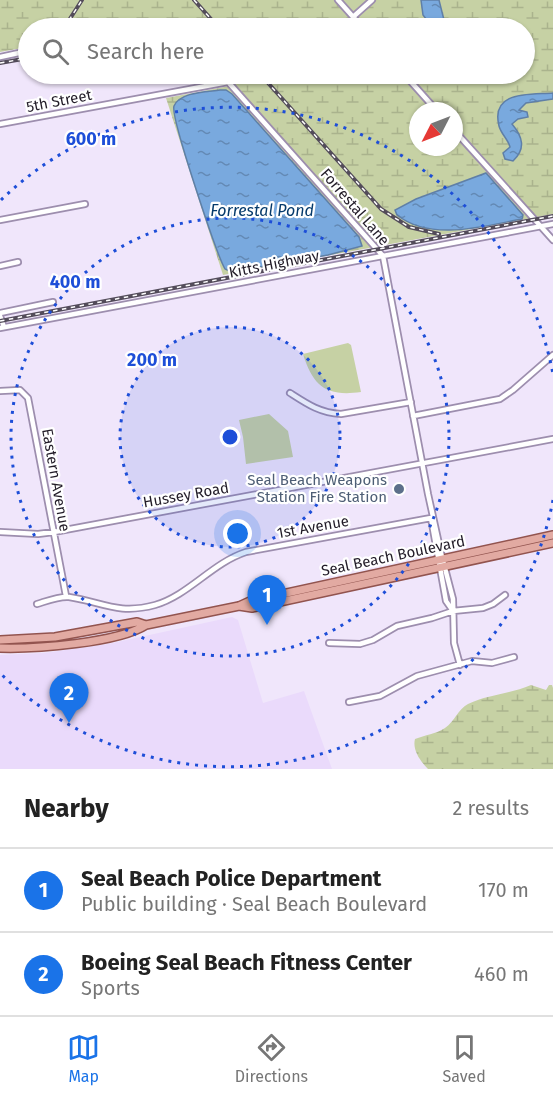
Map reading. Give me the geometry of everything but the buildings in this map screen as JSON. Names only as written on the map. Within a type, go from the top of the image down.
[{"type":"main road","name":"Seal Beach Boulevard","points":[[442,563],[553,535]]},
{"type":"main road","name":"Seal Beach Boulevard","points":[[4,644],[70,644],[136,631],[146,625],[239,606],[250,601],[553,543]]},
{"type":"street","points":[[338,0],[353,17],[372,0]]},
{"type":"street","points":[[0,57],[18,53]]},
{"type":"street","name":"5th Street","points":[[0,124],[217,84]]},
{"type":"street","name":"Forrestal Lane","points":[[230,84],[382,256],[442,563]]},
{"type":"street","points":[[413,84],[429,102]]},
{"type":"street","points":[[463,140],[553,240]]},
{"type":"street","points":[[0,220],[85,204]]},
{"type":"street","name":"Kitts Highway","points":[[2,328],[553,224]]},
{"type":"street","points":[[0,266],[18,262]]},
{"type":"street","points":[[2,328],[0,314],[53,302]]},
{"type":"street","points":[[414,416],[500,399],[553,355]]},
{"type":"street","name":"Eastern Avenue","points":[[0,391],[20,390],[28,398],[66,597]]},
{"type":"street","points":[[290,393],[312,407],[331,414],[411,402]]},
{"type":"street","name":"Hussey Road","points":[[0,532],[38,534],[54,532],[553,439]]},
{"type":"street","name":"Forrestal Lane","points":[[429,496],[431,518],[442,563]]},
{"type":"street","name":"1st Avenue","points":[[37,604],[66,597],[117,609],[149,606],[178,594],[225,561],[246,552],[431,518]]},
{"type":"street","points":[[442,563],[453,599],[454,643],[460,665]]},
{"type":"street","points":[[329,643],[360,644],[373,640],[397,626],[453,611],[483,608],[494,604],[505,595]]},
{"type":"street","points":[[349,702],[380,696],[417,676],[472,662],[500,662],[514,657]]},
{"type":"shaded area","points":[[232,617],[238,620],[263,703],[304,691],[332,769],[0,769],[0,655],[44,653],[108,644]]},
{"type":"green space","points":[[0,0],[553,0],[553,214],[223,275],[166,98],[234,84],[535,84],[535,18],[18,18],[18,49],[0,52]]},
{"type":"green space","points":[[348,343],[351,345],[361,392],[330,391],[311,374],[303,354]]},
{"type":"green space","points":[[269,414],[288,431],[293,457],[246,464],[239,420]]},
{"type":"green space","points":[[531,685],[546,690],[549,685],[553,688],[553,769],[428,769],[420,759],[414,743],[415,739],[445,728],[468,704]]},
{"type":"water","points":[[421,0],[439,0],[444,18],[425,18]]},
{"type":"water","name":"Forrestal Pond","points":[[226,90],[232,94],[359,237],[362,246],[328,255],[232,272],[225,269],[186,158],[174,106],[177,101],[188,95]]},
{"type":"water","points":[[553,93],[553,99],[526,103],[519,110],[527,112],[528,117],[518,119],[512,124],[521,138],[520,152],[513,161],[505,159],[503,153],[510,147],[499,126],[498,114],[501,106],[506,100],[514,97]]},
{"type":"water","points":[[486,173],[523,215],[522,219],[475,228],[441,230],[411,223],[397,215],[395,210],[416,199]]},
{"type":"railway","points":[[70,18],[82,0]]},
{"type":"railway","points":[[194,0],[210,18]]},
{"type":"railway","points":[[0,63],[18,60]]},
{"type":"railway","points":[[269,84],[381,209],[409,227],[439,234]]},
{"type":"railway","points":[[0,321],[553,216]]},
{"type":"place","name":"Seal Beach Weapons Station Fire Station","points":[[399,489]]},
{"type":"place","name":"Seal Beach Police Department","points":[[267,625]]},
{"type":"place","name":"Boeing Seal Beach Fitness Center","points":[[69,723]]}]
